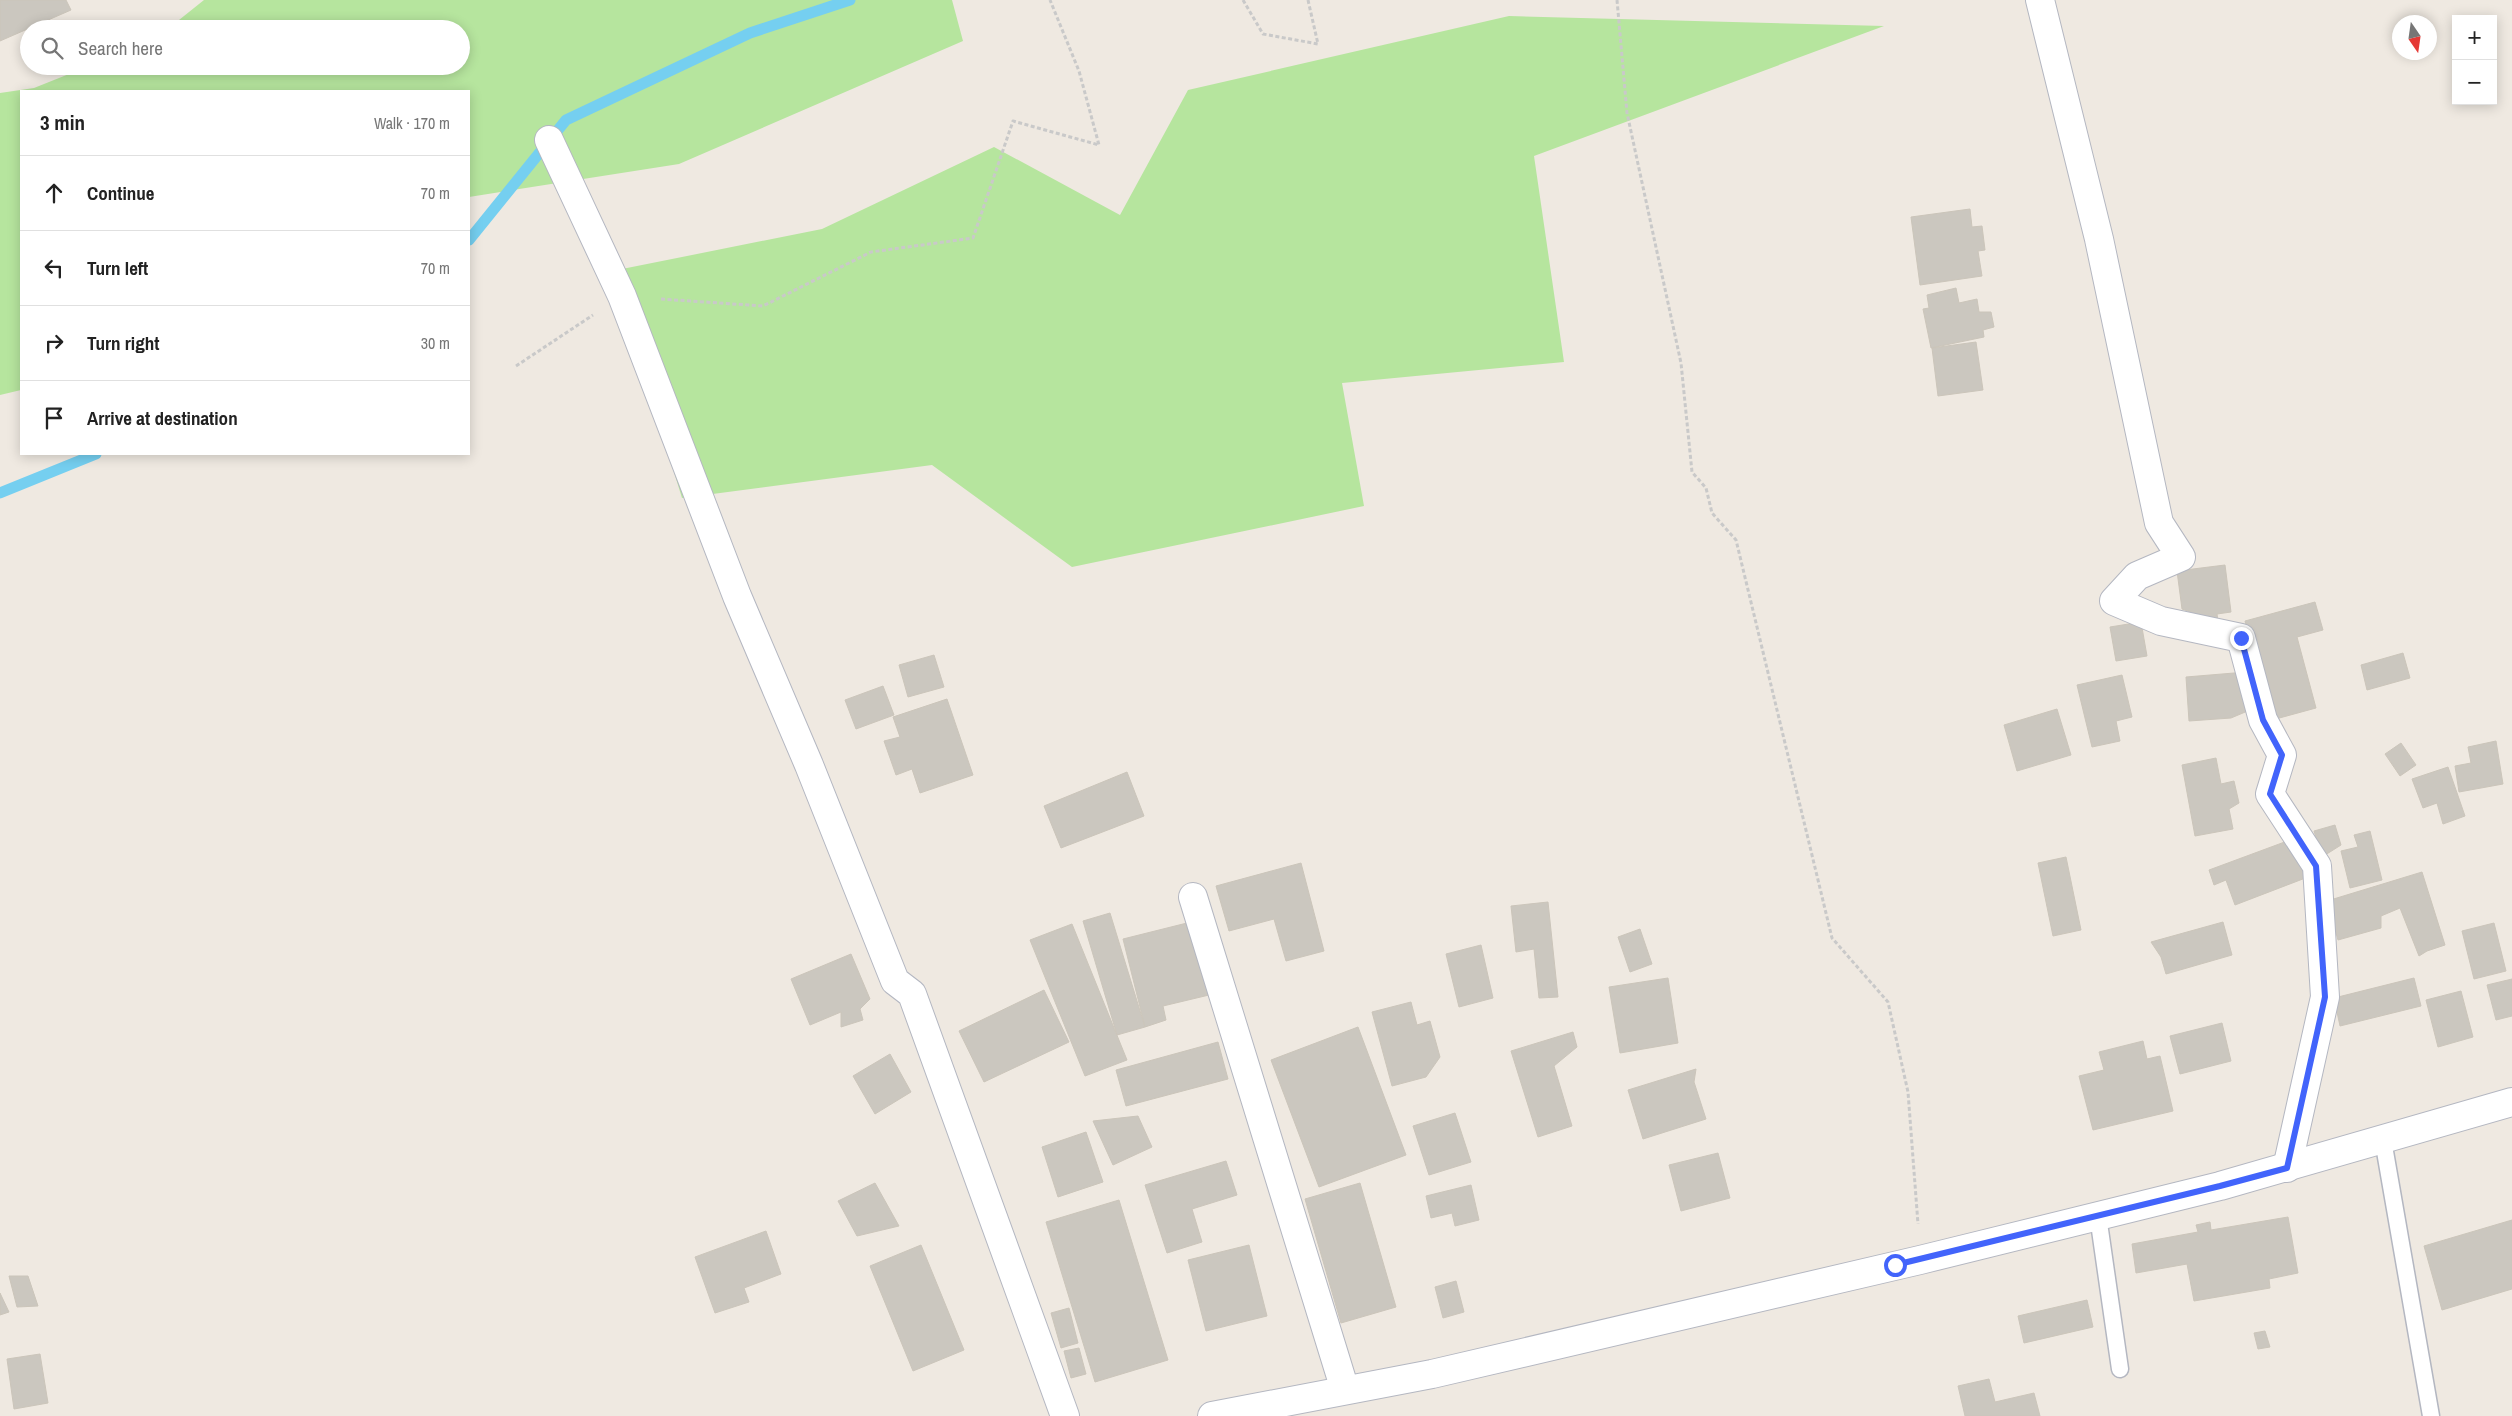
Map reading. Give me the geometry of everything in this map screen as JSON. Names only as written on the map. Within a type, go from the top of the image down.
[{"type":"street","points":[[2040,0],[2099,239],[2160,523],[2181,557],[2137,576],[2114,601],[2161,621],[2241,638],[2263,720],[2282,755],[2270,794],[2316,866],[2325,997],[2287,1168]]},
{"type":"street","points":[[549,140],[622,296],[737,596],[809,765],[895,981],[912,994],[1065,1416]]},
{"type":"street","points":[[1193,897],[1345,1390]]},
{"type":"street","points":[[1212,1416],[1432,1374],[1920,1260],[2287,1168],[2512,1102]]},
{"type":"lane","points":[[2383,1140],[2431,1416]]},
{"type":"lane","points":[[2098,1216],[2120,1369]]},
{"type":"path","points":[[516,366],[622,296],[763,306],[871,252],[972,238],[1013,122],[1099,145],[1079,71],[1050,0]]},
{"type":"path","points":[[1243,0],[1263,34],[1318,44],[1308,0]]},
{"type":"path","points":[[1617,0],[1627,112],[1681,363],[1692,472],[1706,488],[1712,513],[1736,540],[1832,938],[1888,1002],[1908,1092],[1920,1260]]},
{"type":"green space","points":[[204,0],[952,0],[963,41],[679,164],[470,197],[470,90],[20,90],[34,88],[66,75],[470,75],[470,20],[179,20]]},
{"type":"green space","points":[[1509,16],[1884,26],[1534,156],[1564,362],[1342,383],[1364,506],[1072,567],[932,465],[682,498],[612,271],[822,229],[994,147],[1120,215],[1188,90]]},
{"type":"green space","points":[[20,90],[20,390],[0,395],[0,93]]},
{"type":"building","points":[[0,0],[66,0],[71,10],[48,20],[20,20],[20,32],[0,41]]},
{"type":"building","points":[[1970,209],[1972,227],[1982,226],[1985,250],[1978,251],[1982,276],[1920,285],[1911,217]]},
{"type":"building","points":[[1956,288],[1959,303],[1977,299],[1979,312],[1991,312],[1994,327],[1983,330],[1984,337],[1931,348],[1923,309],[1929,308],[1927,295]]},
{"type":"building","points":[[1976,342],[1983,390],[1938,396],[1932,348]]},
{"type":"building","points":[[2225,565],[2231,612],[2217,614],[2218,621],[2200,624],[2199,615],[2182,609],[2177,571]]},
{"type":"building","points":[[2315,602],[2323,630],[2297,637],[2316,708],[2272,720],[2245,621]]},
{"type":"building","points":[[2141,622],[2147,656],[2116,661],[2110,627]]},
{"type":"building","points":[[2403,653],[2410,678],[2367,690],[2361,665]]},
{"type":"building","points":[[934,655],[944,687],[908,697],[899,665]]},
{"type":"building","points":[[2246,672],[2250,710],[2231,718],[2189,721],[2186,677]]},
{"type":"building","points":[[2122,675],[2132,717],[2116,721],[2120,741],[2092,747],[2077,685]]},
{"type":"building","points":[[883,686],[894,715],[856,729],[845,700]]},
{"type":"building","points":[[947,699],[973,775],[920,793],[912,769],[896,775],[884,741],[900,737],[893,717]]},
{"type":"building","points":[[2057,709],[2071,755],[2017,771],[2004,725]]},
{"type":"building","points":[[2496,741],[2503,784],[2459,792],[2455,766],[2471,763],[2468,747]]},
{"type":"building","points":[[2401,743],[2416,765],[2400,776],[2385,754]]},
{"type":"building","points":[[2216,758],[2221,784],[2234,781],[2239,803],[2229,809],[2233,829],[2195,836],[2182,765]]},
{"type":"building","points":[[2448,767],[2465,816],[2443,824],[2437,803],[2423,808],[2412,779]]},
{"type":"building","points":[[1127,772],[1144,816],[1061,848],[1044,806]]},
{"type":"building","points":[[2335,825],[2341,845],[2322,857],[2314,831]]},
{"type":"building","points":[[2370,831],[2382,880],[2350,888],[2341,851],[2358,847],[2354,835]]},
{"type":"building","points":[[2290,840],[2308,877],[2235,905],[2226,880],[2214,885],[2209,870]]},
{"type":"building","points":[[2066,857],[2081,930],[2053,936],[2038,863]]},
{"type":"building","points":[[1301,863],[1324,951],[1286,961],[1274,919],[1229,931],[1216,886]]},
{"type":"building","points":[[2422,872],[2445,945],[2419,956],[2400,908],[2381,916],[2381,928],[2338,940],[2327,901]]},
{"type":"building","points":[[1548,902],[1558,997],[1539,998],[1534,949],[1516,952],[1511,906]]},
{"type":"building","points":[[1110,913],[1145,1027],[1117,1035],[1083,921]]},
{"type":"building","points":[[1191,922],[1209,995],[1163,1006],[1166,1020],[1145,1027],[1123,939]]},
{"type":"building","points":[[2223,922],[2232,955],[2166,974],[2161,957],[2151,942]]},
{"type":"building","points":[[2494,923],[2506,971],[2474,979],[2462,931]]},
{"type":"building","points":[[1072,924],[1127,1060],[1085,1076],[1030,940]]},
{"type":"building","points":[[1640,929],[1652,964],[1630,972],[1618,937]]},
{"type":"building","points":[[1481,945],[1493,998],[1459,1007],[1446,954]]},
{"type":"building","points":[[851,954],[870,999],[860,1009],[863,1020],[841,1027],[841,1012],[810,1025],[791,979]]},
{"type":"building","points":[[1668,978],[1678,1043],[1620,1053],[1609,987]]},
{"type":"building","points":[[2414,978],[2421,1006],[2340,1026],[2334,998]]},
{"type":"building","points":[[2512,979],[2512,1016],[2496,1020],[2487,985]]},
{"type":"building","points":[[1044,990],[1069,1042],[984,1082],[959,1031]]},
{"type":"building","points":[[2461,991],[2473,1037],[2438,1047],[2426,1000]]},
{"type":"building","points":[[1411,1002],[1417,1025],[1430,1021],[1440,1057],[1426,1077],[1392,1086],[1372,1012]]},
{"type":"building","points":[[2222,1023],[2231,1061],[2180,1074],[2170,1036]]},
{"type":"building","points":[[1358,1027],[1406,1155],[1319,1187],[1271,1060]]},
{"type":"building","points":[[1573,1032],[1577,1047],[1554,1066],[1572,1126],[1538,1137],[1511,1051]]},
{"type":"building","points":[[2143,1041],[2147,1059],[2160,1056],[2173,1111],[2093,1130],[2079,1076],[2104,1070],[2099,1052]]},
{"type":"building","points":[[1218,1042],[1228,1079],[1126,1106],[1116,1070]]},
{"type":"building","points":[[890,1054],[911,1092],[875,1114],[853,1076]]},
{"type":"building","points":[[1696,1069],[1694,1082],[1706,1119],[1643,1139],[1628,1090]]},
{"type":"building","points":[[1455,1113],[1471,1162],[1429,1175],[1413,1126]]},
{"type":"building","points":[[1138,1116],[1152,1147],[1113,1165],[1093,1121]]},
{"type":"building","points":[[1086,1132],[1103,1182],[1058,1197],[1042,1147]]},
{"type":"building","points":[[1718,1153],[1730,1198],[1681,1211],[1669,1165]]},
{"type":"building","points":[[1226,1161],[1237,1195],[1192,1209],[1202,1242],[1167,1253],[1145,1185]]},
{"type":"building","points":[[875,1183],[899,1226],[857,1236],[838,1201]]},
{"type":"building","points":[[1360,1183],[1396,1307],[1341,1323],[1305,1199]]},
{"type":"building","points":[[1471,1185],[1479,1220],[1455,1226],[1452,1213],[1431,1218],[1426,1196]]},
{"type":"building","points":[[1119,1200],[1168,1360],[1095,1382],[1046,1222]]},
{"type":"building","points":[[2288,1217],[2298,1273],[2269,1279],[2270,1288],[2194,1301],[2187,1264],[2136,1273],[2132,1244],[2198,1232],[2196,1225],[2210,1222],[2211,1230]]},
{"type":"building","points":[[2512,1220],[2512,1289],[2442,1310],[2424,1246]]},
{"type":"building","points":[[766,1231],[781,1274],[744,1288],[749,1302],[715,1313],[695,1257]]},
{"type":"building","points":[[921,1245],[964,1350],[913,1371],[870,1266]]},
{"type":"building","points":[[1249,1245],[1267,1316],[1206,1331],[1188,1260]]},
{"type":"building","points":[[9,1276],[28,1276],[38,1306],[17,1307]]},
{"type":"building","points":[[1456,1281],[1464,1312],[1443,1318],[1435,1287]]},
{"type":"building","points":[[0,1293],[9,1312],[0,1315]]},
{"type":"building","points":[[2087,1300],[2093,1327],[2024,1343],[2018,1316]]},
{"type":"building","points":[[1069,1308],[1078,1343],[1061,1348],[1051,1313]]},
{"type":"building","points":[[2265,1331],[2270,1347],[2258,1349],[2254,1333]]},
{"type":"building","points":[[1079,1348],[1086,1374],[1071,1378],[1064,1351]]},
{"type":"building","points":[[40,1354],[48,1403],[14,1409],[7,1359]]},
{"type":"building","points":[[1989,1379],[1995,1402],[2034,1393],[2040,1416],[1965,1416],[1958,1386]]},
{"type":"waterway","points":[[470,239],[566,120],[750,33],[850,0]]},
{"type":"waterway","points":[[0,493],[94,455]]},
{"type":"route","points":[[1895,1265],[2287,1168],[2325,997],[2316,866],[2270,794],[2282,755],[2263,720],[2241,638]]}]
